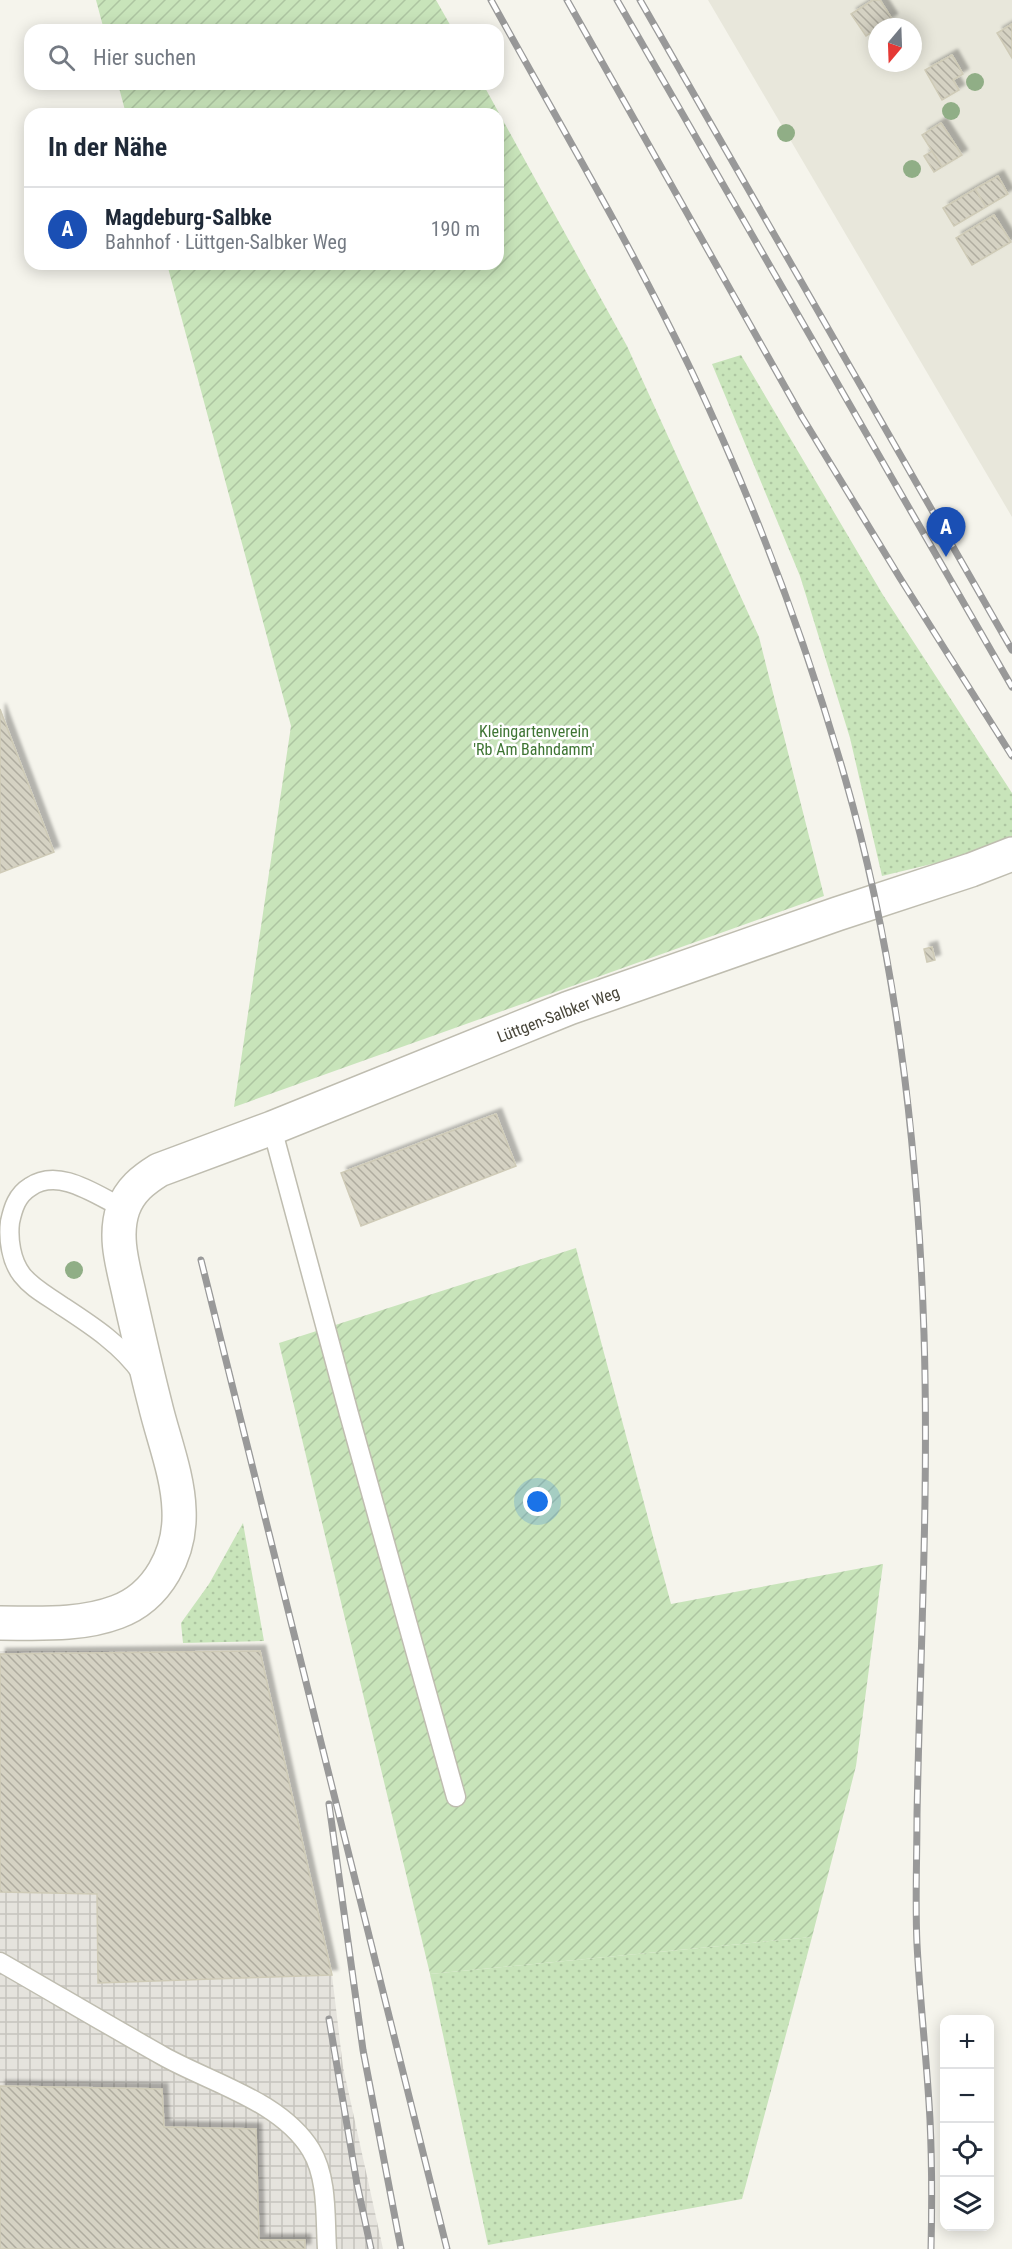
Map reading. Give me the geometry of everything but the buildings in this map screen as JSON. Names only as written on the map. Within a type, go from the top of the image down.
[{"type":"street","name":"Lüttgen-Salbker Weg","points":[[0,1623],[60,1622],[99,1618],[117,1612],[137,1601],[155,1585],[162,1576],[176,1540],[178,1503],[119,1249],[123,1208],[137,1185],[159,1170],[272,1128],[569,1008],[1012,854]]},
{"type":"lane","points":[[272,1128],[456,1797]]},
{"type":"lane","name":"Lüttgen-Salbker Weg","points":[[123,1208],[70,1183],[50,1179],[37,1183],[22,1193],[12,1210],[9,1229],[10,1243],[15,1262],[26,1279],[108,1339],[132,1361],[150,1384]]},
{"type":"lane","points":[[0,1962],[165,2057],[264,2106],[282,2119],[305,2142],[319,2166],[327,2249]]},
{"type":"shaded area","points":[[708,0],[1012,0],[1012,517]]},
{"type":"shaded area","points":[[0,1651],[260,1651],[332,1975],[343,2067],[383,2249],[0,2249]]},
{"type":"green space","points":[[96,0],[436,0],[450,24],[102,24]]},
{"type":"green space","name":"Kleingartenverein 'Rb Am Bahndamm'","points":[[120,90],[486,90],[496,108],[124,108]]},
{"type":"green space","name":"Kleingartenverein 'Rb Am Bahndamm'","points":[[504,122],[627,346],[759,637],[824,896],[234,1107],[291,726],[169,270],[504,270]]},
{"type":"green space","points":[[741,355],[883,595],[1012,793],[1012,836],[965,856],[882,876],[850,738],[800,576],[712,364]]},
{"type":"green space","points":[[576,1248],[671,1604],[883,1564],[856,1766],[812,1937],[430,1974],[279,1343]]},
{"type":"green space","points":[[243,1523],[264,1641],[183,1643],[181,1623],[209,1584]]},
{"type":"green space","points":[[812,1937],[742,2199],[488,2245],[430,1974]]},
{"type":"railway","points":[[491,0],[594,184],[669,325],[715,421],[777,572],[813,674],[845,778],[878,915],[902,1053],[910,1123],[924,1334],[925,1514],[916,1912],[930,2120],[931,2249]]},
{"type":"railway","points":[[567,0],[802,417],[1012,756]]},
{"type":"railway","points":[[617,0],[1012,687]]},
{"type":"railway","points":[[640,0],[1012,650]]},
{"type":"railway","points":[[201,1260],[447,2249]]},
{"type":"railway","points":[[329,1804],[363,2050],[401,2249]]},
{"type":"railway","points":[[329,2019],[357,2184],[371,2249]]},
{"type":"place","name":"Magdeburg-Salbke","points":[[946,557]]}]
